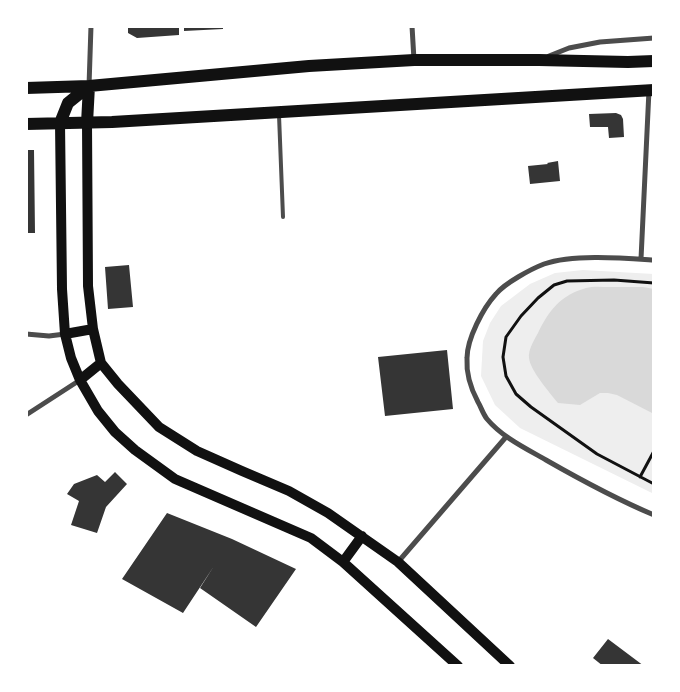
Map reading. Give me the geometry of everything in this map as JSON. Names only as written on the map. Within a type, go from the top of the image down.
[{"type":"main road","points":[[26,88],[89,86],[309,66],[414,60],[654,61]]},
{"type":"main road","points":[[89,86],[87,123],[88,286],[93,329],[102,363],[118,384],[159,427],[197,451],[289,491],[328,513],[362,536],[398,562],[510,666]]},
{"type":"main road","points":[[89,86],[68,103],[60,123],[62,289],[65,334],[72,358],[80,380],[98,411],[115,432],[135,450],[175,479],[311,538],[343,562],[458,666]]},
{"type":"main road","points":[[26,124],[112,122],[652,90]]},
{"type":"main road","points":[[65,334],[93,329]]},
{"type":"main road","points":[[80,380],[102,363]]},
{"type":"main road","points":[[343,562],[362,536]]},
{"type":"street","points":[[89,86],[91,26]]},
{"type":"street","points":[[412,26],[414,60]]},
{"type":"street","points":[[539,60],[569,48],[600,42],[654,38]]},
{"type":"street","points":[[641,259],[652,90]]},
{"type":"street","points":[[654,260],[589,258],[562,260],[531,270],[496,293],[484,309],[474,328],[466,357],[468,379],[475,397],[486,418],[506,437],[595,487],[654,515]]},
{"type":"street","points":[[26,334],[49,336],[65,334]]},
{"type":"street","points":[[26,415],[80,380]]},
{"type":"street","points":[[398,562],[506,437]]},
{"type":"lane","points":[[279,112],[283,217]]},
{"type":"path","points":[[654,283],[614,280],[567,280],[554,285],[532,304],[506,337],[503,357],[506,376],[516,394],[531,407],[597,454],[654,484]]},
{"type":"path","points":[[640,477],[654,451]]},
{"type":"shaded area","points":[[583,270],[654,274],[654,494],[520,428],[495,405],[481,376],[483,341],[490,323],[501,306],[530,284],[555,273]]},
{"type":"shaded area","points":[[643,287],[654,289],[654,414],[617,395],[608,393],[600,393],[580,405],[558,403],[533,369],[529,358],[532,345],[551,310],[563,299],[586,288]]},
{"type":"building","points":[[128,26],[179,26],[179,35],[137,38],[128,33]]},
{"type":"building","points":[[184,26],[223,26],[223,29],[184,31]]},
{"type":"building","points":[[616,113],[621,115],[623,119],[624,137],[609,138],[608,127],[590,127],[589,114]]},
{"type":"building","points":[[26,150],[34,150],[35,233],[26,233]]},
{"type":"building","points":[[558,161],[560,181],[530,184],[528,166]]},
{"type":"building","points":[[129,265],[133,307],[108,309],[105,267]]},
{"type":"building","points":[[447,350],[453,409],[385,416],[378,357]]},
{"type":"building","points":[[115,472],[127,484],[106,507],[97,533],[71,525],[79,501],[67,494],[74,484],[97,475],[105,482]]},
{"type":"building","points":[[167,513],[232,539],[296,569],[256,627],[200,588],[214,566],[183,613],[122,579]]},
{"type":"building","points":[[608,639],[644,666],[603,666],[593,658]]}]
